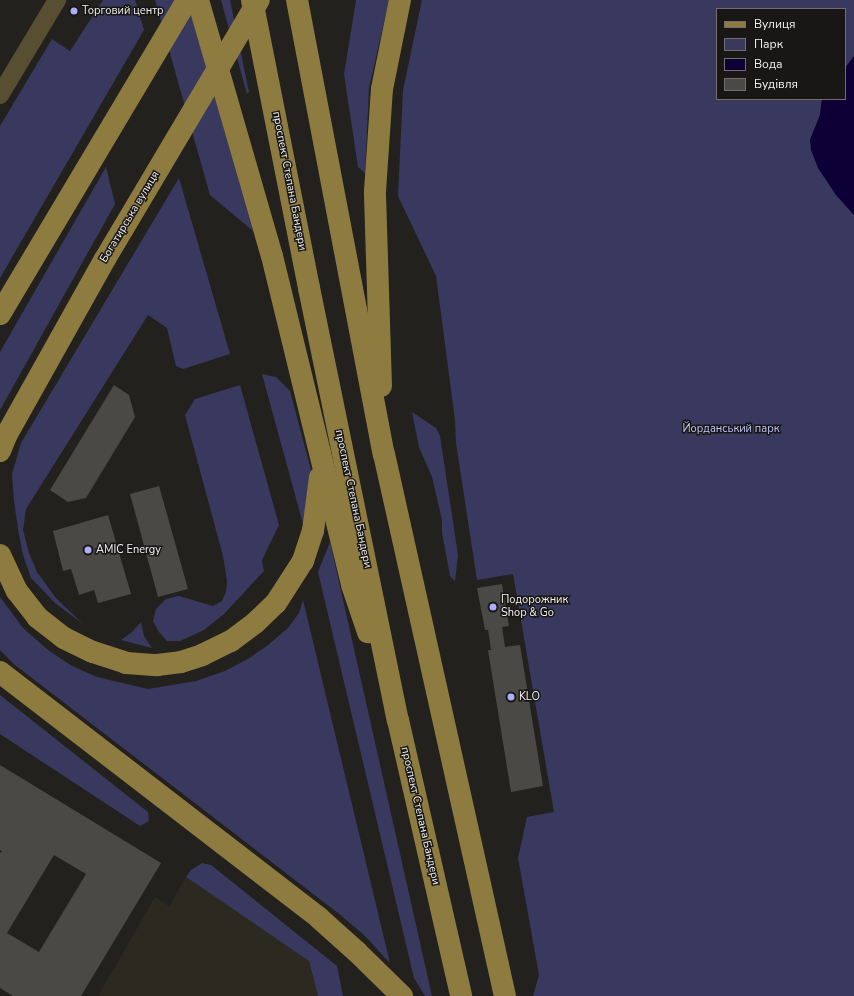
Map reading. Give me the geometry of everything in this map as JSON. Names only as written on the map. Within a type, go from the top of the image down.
[{"type":"main road","points":[[0,314],[187,0]]},
{"type":"main road","points":[[198,0],[272,256],[352,585],[398,720]]},
{"type":"main road","name":"проспект Степана Бандери","points":[[252,0],[309,288],[398,720],[461,996]]},
{"type":"main road","name":"Богатирська вулиця","points":[[3,443],[105,259],[258,0]]},
{"type":"main road","points":[[297,0],[384,454],[505,996]]},
{"type":"main road","points":[[384,454],[375,191],[382,89],[400,0]]},
{"type":"main road","points":[[0,555],[16,591],[37,617],[64,638],[93,652],[126,663],[157,665],[202,655],[231,641],[255,623],[276,603],[303,561],[313,531],[318,500],[321,460]]},
{"type":"main road","points":[[0,672],[318,918],[357,952],[402,996]]},
{"type":"street","points":[[0,95],[57,0]]},
{"type":"shaded area","points":[[186,877],[309,961],[318,996],[98,996],[155,897],[169,906]]},
{"type":"green space","points":[[103,0],[135,0],[144,30],[0,278],[0,126],[52,39],[70,51]]},
{"type":"green space","points":[[155,0],[187,0],[253,231],[210,195]]},
{"type":"green space","points":[[221,0],[230,0],[249,92],[247,94]]},
{"type":"green space","points":[[356,0],[389,0],[369,88],[365,173],[358,167],[344,74]]},
{"type":"green space","name":"Йорданський парк","points":[[422,0],[854,0],[854,56],[846,67],[846,8],[716,8],[716,100],[822,100],[820,115],[810,140],[836,195],[854,215],[854,996],[533,996],[539,975],[518,858],[527,817],[554,812],[513,574],[477,580],[456,443],[455,420],[436,276],[398,196],[403,90]]},
{"type":"green space","points":[[106,167],[115,204],[0,410],[0,352]]},
{"type":"green space","points":[[179,178],[230,354],[183,369],[176,366],[167,328],[148,315],[26,509],[23,530],[29,553],[37,572],[56,598],[83,624],[55,603],[31,578],[23,555],[18,529],[12,474],[21,443]]},
{"type":"green space","points":[[262,374],[276,377],[290,391],[311,470],[312,492],[303,524]]},
{"type":"green space","points":[[240,385],[279,525],[262,560],[264,571],[224,614],[204,630],[180,641],[167,641],[159,632],[153,621],[156,609],[166,599],[179,596],[213,606],[222,601],[226,592],[227,581],[223,556],[185,415],[195,399]]},
{"type":"green space","points":[[412,412],[436,428],[440,436],[458,555],[455,581],[450,576],[442,533],[442,520],[432,477],[419,447]]},
{"type":"green space","points":[[330,542],[432,996],[425,996],[414,978],[318,572]]},
{"type":"green space","points":[[0,597],[23,628],[48,650],[72,666],[97,677],[148,689],[196,681],[225,671],[248,659],[288,628],[299,613],[303,600],[390,963],[364,935],[338,913],[15,665],[0,650]]},
{"type":"green space","points":[[141,622],[144,636],[152,648],[121,640],[132,632]]},
{"type":"green space","points":[[0,695],[148,812],[149,821],[140,826],[0,734]]},
{"type":"green space","points":[[202,863],[211,865],[337,966],[343,996],[318,996],[309,961],[186,877],[191,870]]},
{"type":"water","points":[[854,56],[854,215],[836,195],[818,168],[811,150],[810,140],[820,115],[822,100],[846,100],[846,67]]},
{"type":"building","points":[[114,385],[129,395],[135,417],[86,498],[68,502],[50,490]]},
{"type":"building","points":[[159,486],[188,589],[158,597],[130,494]]},
{"type":"building","name":"AMIC Energy","points":[[108,515],[131,594],[98,603],[94,590],[79,595],[71,569],[63,571],[53,531]]},
{"type":"building","points":[[502,584],[509,626],[502,627],[505,647],[520,645],[543,786],[511,792],[488,650],[491,650],[488,630],[485,630],[477,588]]},
{"type":"building","points":[[0,765],[161,863],[81,996],[13,996],[0,988],[0,853],[2,851],[0,850]],"holes":[[[54,855],[86,874],[39,952],[7,933]]]},
{"type":"place","name":"Торговий центр","points":[[74,11]]},
{"type":"place","name":"AMIC Energy","points":[[88,550]]},
{"type":"place","name":"Подорожник Shop & Go","points":[[493,607]]},
{"type":"place","name":"KLO","points":[[511,697]]}]
